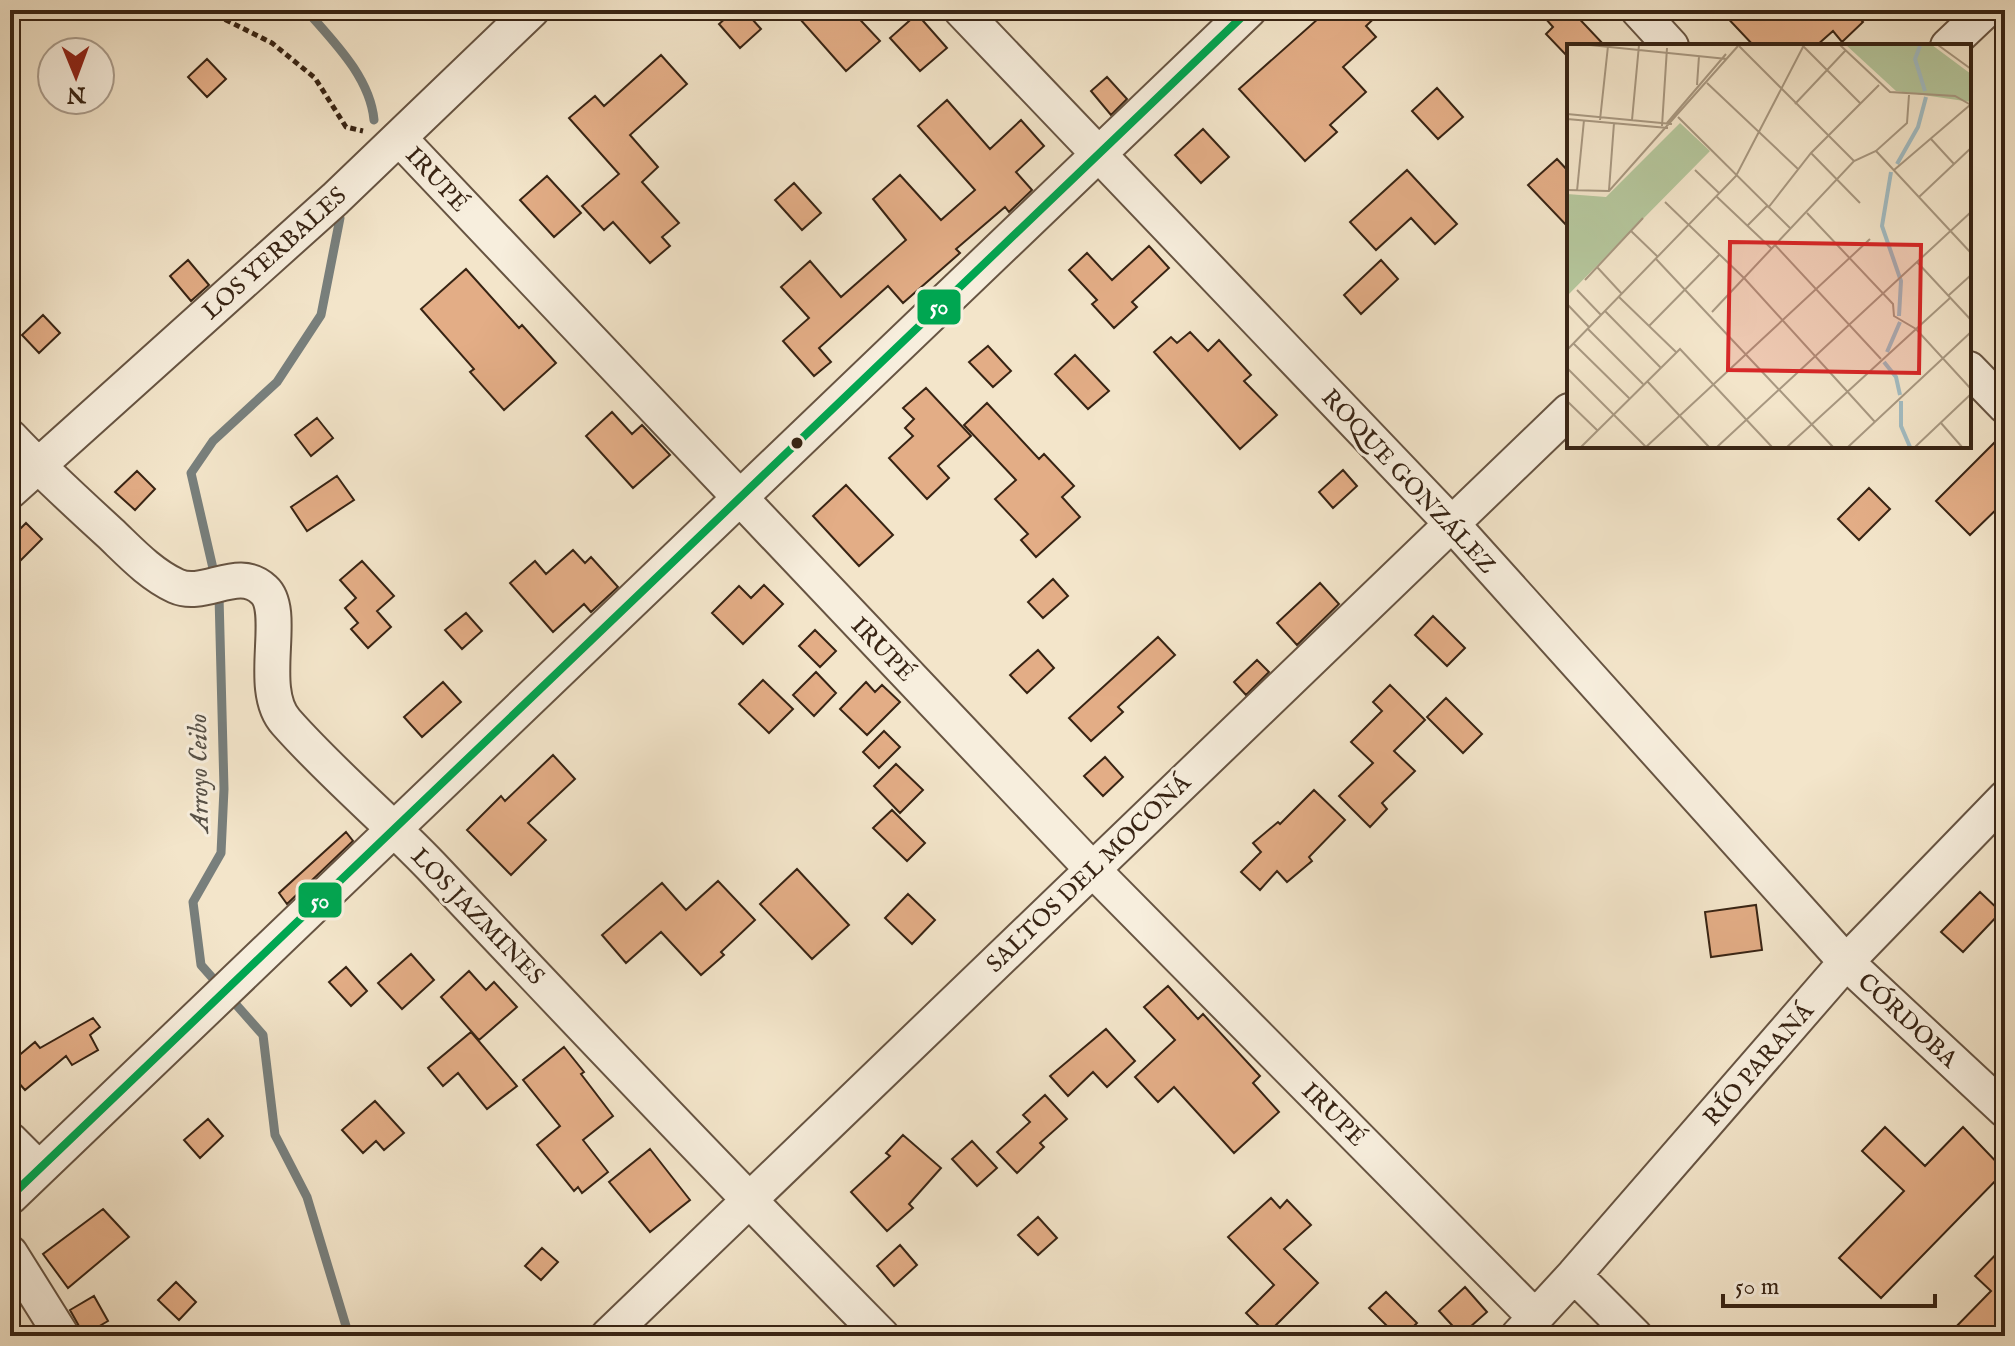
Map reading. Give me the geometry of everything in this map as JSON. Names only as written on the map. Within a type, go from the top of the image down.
[{"type":"street","name":"LOS YERBALES","points":[[10,491],[335,199],[532,10]]},
{"type":"street","name":"ROQUE GONZÁLEZ","points":[[961,10],[1452,524],[1846,962]]},
{"type":"street","points":[[10,1197],[1249,10]]},
{"type":"street","points":[[1638,10],[1669,44]]},
{"type":"street","points":[[1950,44],[1986,10]]},
{"type":"street","name":"IRUPÉ","points":[[399,138],[1526,1327]]},
{"type":"street","points":[[1971,371],[2005,406]]},
{"type":"street","name":"SALTOS DEL MOCONÁ","points":[[608,1336],[1567,413]]},
{"type":"street","name":"LOS JAZMINES","points":[[10,437],[37,466],[153,572],[179,588],[201,588],[238,579],[256,584],[268,593],[272,611],[273,692],[283,719],[394,828],[748,1201],[882,1336]]},
{"type":"street","name":"RÍO PARANÁ","points":[[1526,1327],[1846,962],[2005,798]]},
{"type":"street","name":"CÓRDOBA","points":[[1846,962],[2005,1110]]},
{"type":"street","points":[[10,1140],[39,1169]]},
{"type":"street","points":[[10,1253],[62,1336]]},
{"type":"street","points":[[1574,1275],[1635,1336]]},
{"type":"path","name":"IRUPÉ","points":[[222,10],[226,20],[272,43],[315,78],[346,127],[399,138]]},
{"type":"building","points":[[735,10],[744,10],[761,29],[740,48],[719,24]]},
{"type":"building","points":[[792,10],[851,10],[880,41],[846,71]]},
{"type":"building","points":[[1328,10],[1383,10],[1366,26],[1376,37],[1343,67],[1366,92],[1330,125],[1337,132],[1305,161],[1239,89]]},
{"type":"building","points":[[1538,10],[1571,10],[1603,44],[1567,44],[1567,56],[1546,34],[1553,27]]},
{"type":"building","points":[[1720,10],[1856,10],[1854,12],[1863,22],[1842,42],[1833,31],[1818,44],[1752,44]]},
{"type":"building","points":[[917,14],[947,48],[920,71],[890,38]]},
{"type":"building","points":[[661,55],[687,84],[630,135],[658,167],[642,182],[679,223],[662,237],[670,246],[650,263],[613,222],[604,230],[582,206],[619,174],[569,118],[595,96],[604,106]]},
{"type":"building","points":[[207,59],[226,79],[207,97],[188,77]]},
{"type":"building","points":[[1107,77],[1127,99],[1111,115],[1091,91]]},
{"type":"building","points":[[1437,88],[1463,117],[1438,139],[1412,111]]},
{"type":"building","points":[[947,100],[990,149],[1021,120],[1044,146],[1016,172],[1032,190],[1009,212],[1005,207],[956,249],[960,253],[903,303],[888,286],[819,348],[831,362],[814,376],[783,341],[809,318],[781,287],[810,261],[841,297],[906,240],[873,199],[900,175],[941,220],[975,190],[918,126]]},
{"type":"building","points":[[1203,129],[1229,157],[1201,183],[1175,155]]},
{"type":"building","points":[[1557,159],[1567,170],[1567,226],[1528,185]]},
{"type":"building","points":[[1407,170],[1457,224],[1435,244],[1411,218],[1376,250],[1350,222]]},
{"type":"building","points":[[547,176],[581,213],[554,237],[520,200]]},
{"type":"building","points":[[794,183],[821,213],[802,230],[775,200]]},
{"type":"building","points":[[1149,246],[1169,268],[1132,302],[1137,307],[1114,328],[1092,304],[1097,300],[1069,270],[1087,253],[1112,280]]},
{"type":"building","points":[[188,260],[209,285],[191,301],[170,276]]},
{"type":"building","points":[[1381,260],[1398,279],[1361,314],[1344,295]]},
{"type":"building","points":[[466,269],[519,328],[522,325],[556,363],[504,410],[470,372],[474,369],[421,309]]},
{"type":"building","points":[[43,315],[60,333],[39,353],[22,335]]},
{"type":"building","points":[[1190,332],[1208,351],[1219,340],[1251,375],[1244,381],[1277,415],[1240,449],[1154,352],[1171,337],[1177,343]]},
{"type":"building","points":[[988,346],[1011,371],[993,387],[969,362]]},
{"type":"building","points":[[1075,355],[1109,391],[1088,409],[1055,374]]},
{"type":"building","points":[[926,388],[971,436],[938,466],[949,478],[927,499],[889,458],[913,436],[905,428],[914,419],[903,408]]},
{"type":"building","points":[[987,403],[1039,459],[1044,454],[1074,486],[1062,497],[1080,517],[1036,557],[1021,540],[1028,534],[995,499],[1016,480],[964,425]]},
{"type":"building","points":[[612,412],[632,434],[642,425],[670,455],[633,488],[586,436]]},
{"type":"building","points":[[317,418],[333,438],[311,456],[295,435]]},
{"type":"building","points":[[2005,432],[2005,501],[1970,535],[1936,501]]},
{"type":"building","points":[[1343,470],[1357,486],[1333,508],[1319,492]]},
{"type":"building","points":[[137,471],[155,489],[135,510],[115,492]]},
{"type":"building","points":[[337,476],[354,500],[307,531],[291,507]]},
{"type":"building","points":[[846,485],[893,535],[859,566],[813,516]]},
{"type":"building","points":[[1869,488],[1890,509],[1859,540],[1838,519]]},
{"type":"building","points":[[26,523],[42,539],[10,571],[10,539]]},
{"type":"building","points":[[573,550],[585,563],[591,557],[618,587],[591,612],[584,604],[553,632],[510,583],[535,561],[546,574]]},
{"type":"building","points":[[362,561],[394,596],[377,611],[391,627],[368,648],[351,629],[358,623],[345,608],[356,598],[340,580]]},
{"type":"building","points":[[1053,579],[1068,596],[1043,618],[1028,602]]},
{"type":"building","points":[[1320,583],[1339,604],[1297,645],[1277,623]]},
{"type":"building","points":[[764,585],[783,604],[743,644],[712,613],[739,586],[751,598]]},
{"type":"building","points":[[466,613],[482,631],[462,649],[445,630]]},
{"type":"building","points":[[1433,616],[1465,648],[1447,666],[1415,635]]},
{"type":"building","points":[[815,630],[836,651],[820,667],[799,646]]},
{"type":"building","points":[[1158,637],[1175,655],[1118,707],[1123,712],[1091,741],[1069,718]]},
{"type":"building","points":[[1038,650],[1054,668],[1027,693],[1010,675]]},
{"type":"building","points":[[1257,660],[1269,672],[1246,695],[1234,682]]},
{"type":"building","points":[[816,672],[836,693],[814,716],[793,695]]},
{"type":"building","points":[[763,680],[793,709],[769,733],[739,704]]},
{"type":"building","points":[[443,682],[461,702],[422,737],[404,717]]},
{"type":"building","points":[[866,682],[875,692],[882,685],[900,702],[867,735],[840,709]]},
{"type":"building","points":[[1390,685],[1425,720],[1394,751],[1415,771],[1382,803],[1387,809],[1370,827],[1339,796],[1373,763],[1351,742],[1382,711],[1373,702]]},
{"type":"building","points":[[1446,698],[1482,734],[1463,753],[1427,717]]},
{"type":"building","points":[[884,731],[900,747],[879,768],[863,752]]},
{"type":"building","points":[[553,755],[575,779],[528,823],[546,840],[511,875],[467,830],[501,796],[505,801]]},
{"type":"building","points":[[1105,757],[1123,777],[1103,796],[1084,776]]},
{"type":"building","points":[[896,764],[923,790],[900,813],[874,786]]},
{"type":"building","points":[[1314,790],[1345,820],[1309,857],[1312,861],[1287,882],[1277,871],[1260,890],[1241,872],[1261,852],[1253,843],[1278,822],[1280,824]]},
{"type":"building","points":[[892,810],[925,843],[907,861],[873,828]]},
{"type":"building","points":[[346,832],[353,841],[287,904],[279,893]]},
{"type":"building","points":[[797,869],[849,925],[812,959],[760,904]]},
{"type":"building","points":[[718,881],[755,920],[721,952],[724,955],[701,975],[661,932],[626,963],[602,935],[662,883],[686,910]]},
{"type":"building","points":[[1980,892],[2001,912],[1963,952],[1941,932]]},
{"type":"building","points":[[908,894],[935,920],[912,944],[885,918]]},
{"type":"building","points":[[1756,905],[1762,950],[1711,957],[1705,912]]},
{"type":"building","points":[[411,954],[434,980],[402,1009],[378,983]]},
{"type":"building","points":[[346,967],[367,991],[351,1006],[329,982]]},
{"type":"building","points":[[469,971],[486,990],[494,982],[517,1007],[479,1040],[441,997]]},
{"type":"building","points":[[1168,986],[1198,1019],[1203,1014],[1260,1076],[1253,1083],[1279,1112],[1234,1153],[1174,1087],[1158,1102],[1135,1077],[1175,1040],[1144,1007]]},
{"type":"building","points":[[93,1018],[100,1027],[90,1035],[98,1050],[72,1065],[66,1056],[25,1090],[10,1073],[10,1063],[35,1042],[40,1048]]},
{"type":"building","points":[[1106,1029],[1135,1061],[1107,1087],[1093,1072],[1068,1096],[1050,1076]]},
{"type":"building","points":[[471,1032],[517,1086],[487,1109],[458,1073],[443,1086],[428,1068]]},
{"type":"building","points":[[564,1047],[613,1116],[583,1140],[608,1172],[582,1193],[578,1187],[574,1191],[537,1145],[560,1126],[523,1080]]},
{"type":"building","points":[[1045,1095],[1067,1119],[1040,1143],[1044,1147],[1017,1173],[997,1152],[1030,1122],[1023,1115]]},
{"type":"building","points":[[375,1101],[404,1133],[384,1150],[376,1141],[363,1153],[342,1130]]},
{"type":"building","points":[[208,1119],[223,1136],[200,1158],[184,1140]]},
{"type":"building","points":[[1885,1127],[1925,1166],[1963,1127],[2005,1171],[1881,1298],[1839,1258],[1904,1191],[1862,1151]]},
{"type":"building","points":[[903,1135],[941,1168],[909,1204],[913,1208],[887,1231],[851,1192],[890,1156],[886,1153]]},
{"type":"building","points":[[972,1141],[997,1168],[977,1186],[952,1159]]},
{"type":"building","points":[[650,1149],[690,1200],[650,1232],[609,1182]]},
{"type":"building","points":[[1271,1198],[1280,1208],[1287,1200],[1311,1225],[1284,1249],[1318,1283],[1267,1334],[1246,1313],[1274,1285],[1228,1237]]},
{"type":"building","points":[[103,1209],[129,1237],[68,1288],[43,1254]]},
{"type":"building","points":[[1038,1217],[1057,1238],[1038,1255],[1018,1235]]},
{"type":"building","points":[[900,1245],[917,1265],[894,1286],[877,1266]]},
{"type":"building","points":[[2005,1245],[2005,1336],[1947,1336],[1991,1291],[1975,1276]]},
{"type":"building","points":[[542,1248],[558,1262],[541,1280],[525,1266]]},
{"type":"building","points":[[176,1282],[196,1302],[179,1320],[158,1300]]},
{"type":"building","points":[[1465,1287],[1487,1312],[1461,1335],[1439,1311]]},
{"type":"building","points":[[1386,1292],[1417,1323],[1404,1336],[1397,1336],[1369,1308]]},
{"type":"building","points":[[94,1296],[108,1321],[84,1335],[70,1310]]},
{"type":"waterway","name":"Arroyo Ceibo","points":[[306,10],[358,74],[371,104],[374,120]]},
{"type":"waterway","name":"Arroyo Ceibo","points":[[215,577],[191,473],[213,441],[277,382],[321,315],[340,218]]},
{"type":"waterway","name":"Arroyo Ceibo","points":[[219,596],[224,789],[221,853],[193,902],[201,965],[263,1035],[275,1135],[307,1197],[349,1336]]},
{"type":"transit line","name":"50","points":[[10,1197],[1249,10]]}]
